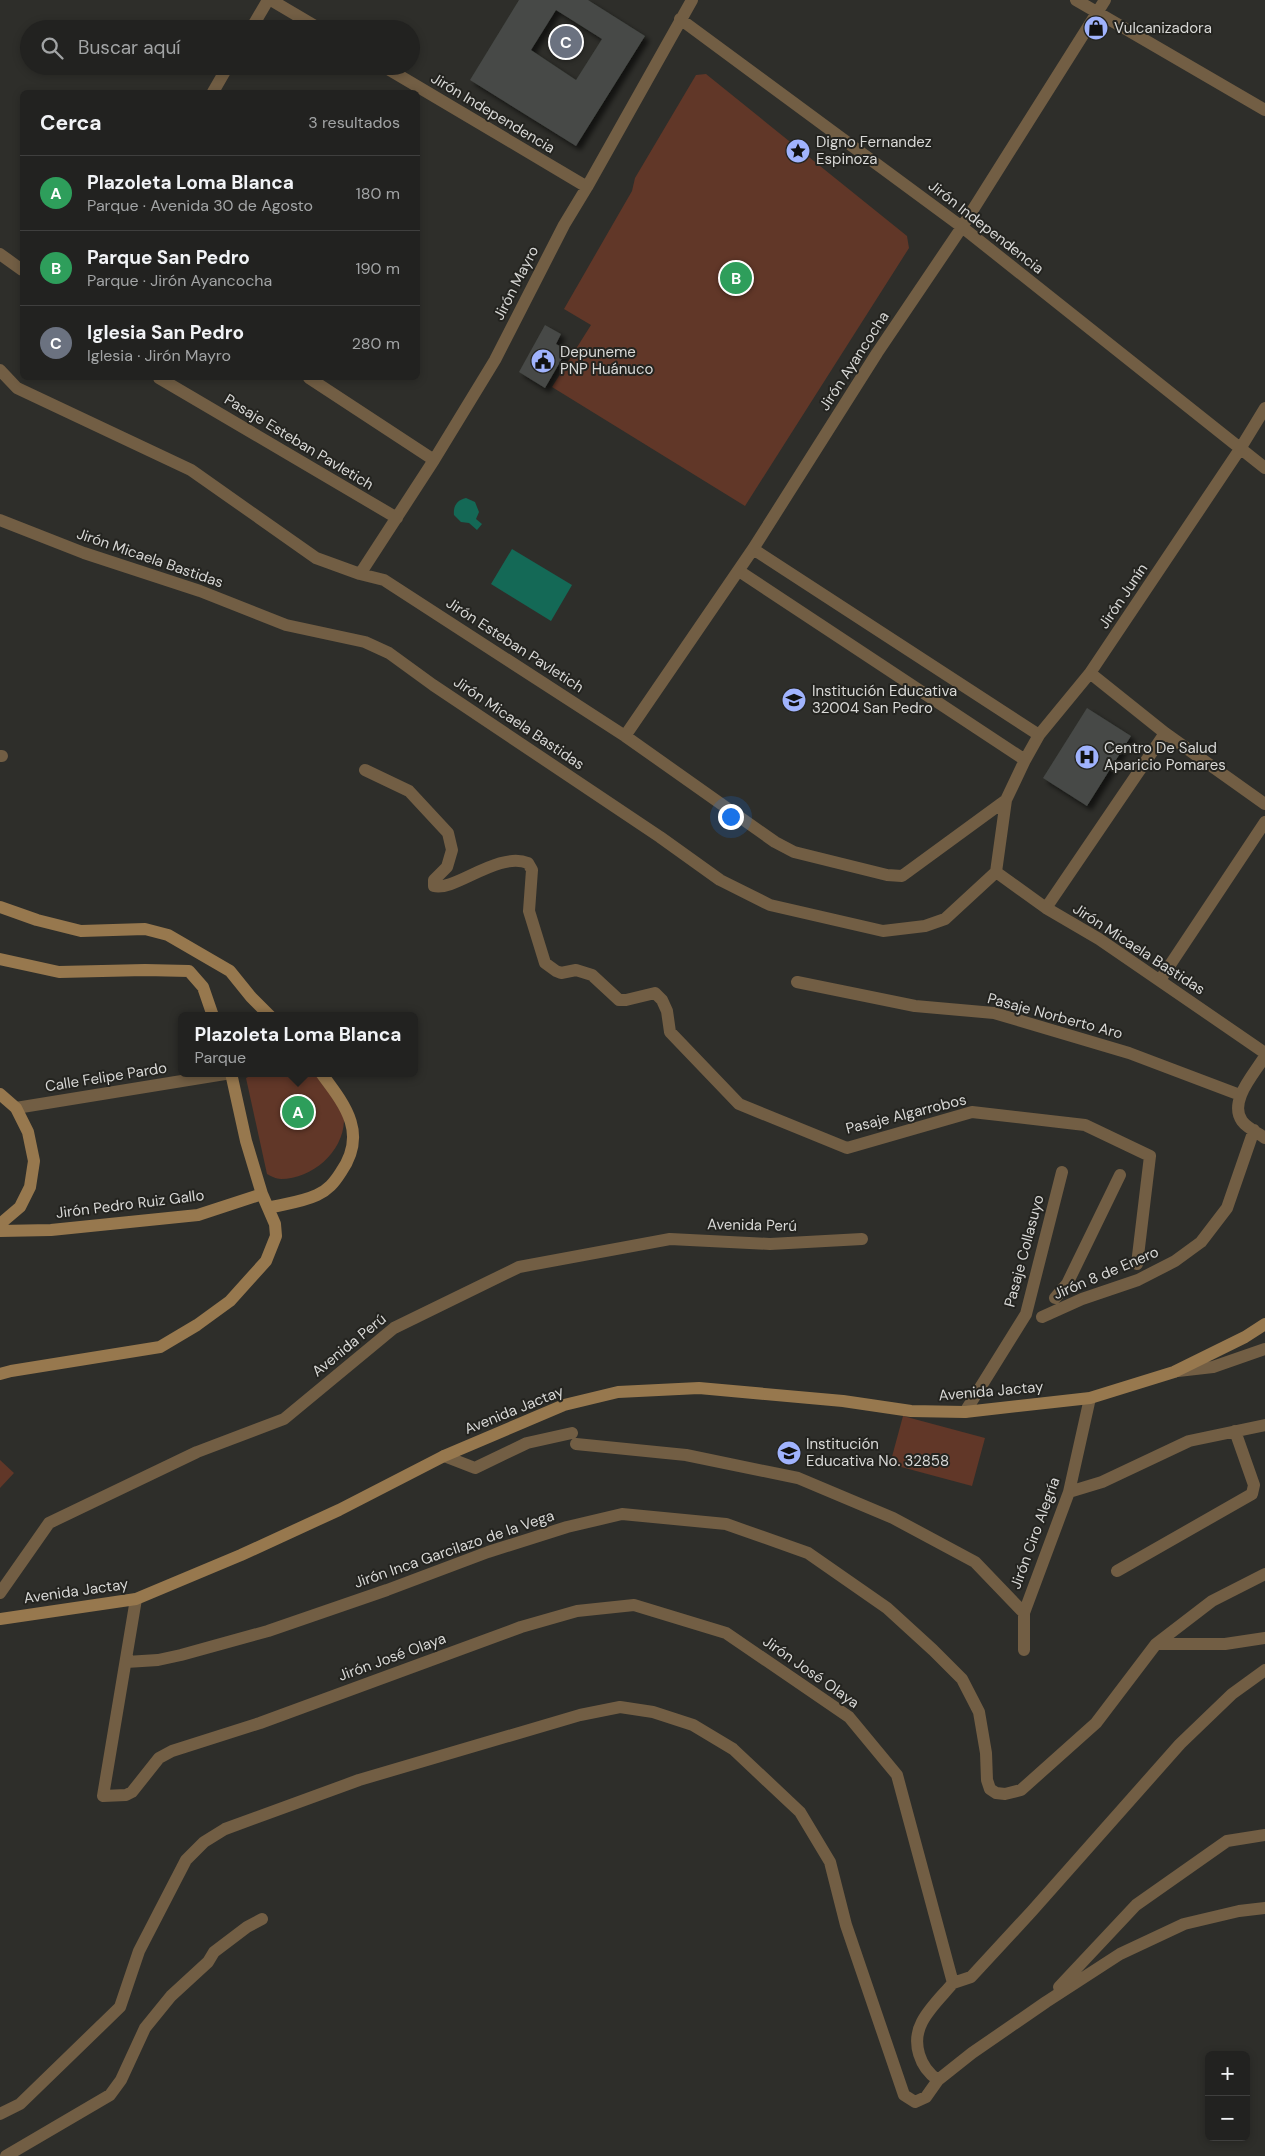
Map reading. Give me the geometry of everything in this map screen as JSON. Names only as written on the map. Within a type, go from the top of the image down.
[{"type":"street","points":[[257,20],[270,0],[304,20]]},
{"type":"street","name":"Jirón Mayro","points":[[360,574],[434,460],[495,360],[564,226],[692,0]]},
{"type":"street","points":[[1076,0],[1265,110]]},
{"type":"street","name":"Jirón Ayancocha","points":[[625,736],[739,571],[877,353],[962,227],[1105,0]]},
{"type":"street","name":"Jirón Independencia","points":[[680,19],[962,227],[1265,468]]},
{"type":"street","points":[[214,90],[223,75]]},
{"type":"street","name":"Jirón Independencia","points":[[398,75],[587,187]]},
{"type":"street","points":[[0,254],[20,269]]},
{"type":"street","name":"Jirón Esteban Pavletich","points":[[0,370],[17,388],[191,470],[316,558],[360,574],[384,580],[625,736],[775,842],[794,852],[887,875],[902,876],[1006,800]]},
{"type":"street","name":"Pasaje Esteban Pavletich","points":[[162,380],[397,518]]},
{"type":"street","points":[[312,380],[434,460]]},
{"type":"street","name":"Jirón Junín","points":[[1006,800],[1024,760],[1039,734],[1090,673],[1240,449],[1265,408]]},
{"type":"street","name":"Jirón Micaela Bastidas","points":[[0,520],[84,554],[200,592],[286,625],[365,642],[389,653],[433,685],[660,837],[720,880],[770,905],[883,931],[925,926],[945,919],[996,872],[1046,908],[1099,939],[1160,980],[1265,1055]]},
{"type":"street","points":[[753,549],[1039,734]]},
{"type":"street","points":[[739,571],[1024,760]]},
{"type":"street","points":[[1090,673],[1165,733],[1265,804]]},
{"type":"street","points":[[1046,908],[1165,733]]},
{"type":"street","name":"Pasaje Algarrobos","points":[[365,770],[409,791],[448,834],[452,850],[447,867],[434,880],[434,886],[445,885],[498,864],[516,861],[528,863],[532,870],[529,911],[545,963],[551,970],[561,972],[576,970],[592,975],[619,1000],[655,993],[662,1000],[667,1011],[670,1032],[739,1104],[847,1148],[972,1112],[1085,1125],[1150,1156],[1137,1264]]},
{"type":"street","points":[[996,872],[1006,800]]},
{"type":"street","points":[[1160,980],[1265,822]]},
{"type":"street","points":[[0,907],[38,920],[81,931],[145,929],[168,935],[230,971],[266,1012]]},
{"type":"street","points":[[0,959],[59,972],[189,971],[203,987],[212,1012]]},
{"type":"street","name":"Pasaje Norberto Aro","points":[[797,982],[915,1006],[994,1013],[1129,1053],[1240,1095]]},
{"type":"street","points":[[1265,1055],[1240,1095],[1239,1112],[1243,1122],[1265,1138]]},
{"type":"street","name":"Calle Felipe Pardo","points":[[16,1108],[206,1077]]},
{"type":"street","points":[[0,1374],[160,1347],[197,1326],[230,1301],[266,1261],[276,1236],[275,1224],[262,1194],[246,1141],[232,1077]]},
{"type":"street","points":[[268,1208],[315,1196],[331,1188],[349,1160],[354,1135],[345,1106],[324,1077]]},
{"type":"street","points":[[0,1094],[16,1108],[28,1132],[34,1161],[30,1187],[20,1207],[0,1224]]},
{"type":"street","name":"Jirón 8 de Enero","points":[[1042,1318],[1082,1299],[1138,1280],[1176,1261],[1202,1242],[1227,1208],[1254,1130]]},
{"type":"street","name":"Pasaje Collasuyo","points":[[965,1412],[1026,1314],[1062,1172]]},
{"type":"street","points":[[1055,1298],[1067,1284],[1120,1175]]},
{"type":"street","name":"Jirón Pedro Ruiz Gallo","points":[[0,1231],[51,1230],[198,1215],[262,1194]]},
{"type":"street","name":"Avenida Perú","points":[[0,1593],[49,1523],[197,1452],[284,1419],[394,1328],[519,1267],[670,1239],[770,1244],[862,1240]]},
{"type":"street","name":"Avenida Jactay","points":[[0,1619],[136,1599],[241,1555],[339,1510],[444,1456],[564,1405],[618,1392],[699,1388],[843,1401],[911,1411],[965,1412],[1090,1398],[1174,1372],[1246,1337],[1265,1324]]},
{"type":"street","points":[[1174,1372],[1213,1367],[1265,1349]]},
{"type":"street","name":"Jirón Ciro Alegría","points":[[1024,1650],[1024,1613],[1070,1492],[1090,1398]]},
{"type":"street","points":[[1070,1492],[1102,1482],[1189,1441],[1265,1425]]},
{"type":"street","points":[[1117,1571],[1252,1494],[1254,1485],[1235,1431]]},
{"type":"street","points":[[444,1456],[475,1468],[527,1444],[574,1438],[686,1455],[798,1478],[893,1518],[974,1562],[1024,1613]]},
{"type":"street","name":"Jirón Inca Garcilazo de la Vega","points":[[126,1662],[158,1660],[181,1655],[268,1631],[387,1590],[488,1552],[576,1524],[622,1514],[726,1524],[808,1553],[841,1574],[887,1608],[933,1650],[962,1679],[979,1712],[986,1752],[987,1780],[990,1789],[996,1793],[1004,1794],[1021,1790],[1096,1723],[1156,1644],[1212,1601],[1265,1574]]},
{"type":"street","points":[[126,1662],[136,1599]]},
{"type":"street","name":"Jirón José Olaya","points":[[126,1662],[103,1796],[126,1795],[132,1792],[159,1758],[172,1751],[260,1723],[521,1627],[577,1611],[634,1605],[726,1633],[849,1717],[897,1775],[953,1983]]},
{"type":"street","points":[[1156,1644],[1226,1644],[1265,1638]]},
{"type":"street","points":[[938,2080],[928,2074],[921,2063],[918,2035],[921,2023],[953,1983],[970,1977],[1032,1911],[1180,1744],[1232,1694],[1265,1670]]},
{"type":"street","points":[[0,2114],[20,2104],[120,2007],[139,1951],[186,1860],[204,1842],[225,1829],[359,1780],[580,1715],[620,1707],[653,1712],[693,1725],[733,1749],[800,1812],[830,1862],[846,1925],[904,2095],[915,2102],[926,2097],[938,2080],[972,2053],[1120,1954],[1184,1924],[1239,1911],[1265,1908]]},
{"type":"street","points":[[1046,2002],[1136,1905],[1227,1841],[1265,1835]]},
{"type":"street","points":[[6,2156],[110,2095],[121,2080],[145,2028],[172,1996],[208,1962],[214,1952],[247,1927],[262,1919]]},
{"type":"shaded area","points":[[706,74],[907,236],[909,248],[745,506],[552,387],[591,325],[564,309],[632,191],[635,178],[696,75]]},
{"type":"shaded area","points":[[466,498],[475,502],[479,512],[476,519],[482,524],[477,530],[469,523],[461,522],[454,515],[456,504]]},
{"type":"shaded area","points":[[512,549],[572,585],[551,621],[491,584]]},
{"type":"shaded area","points":[[331,1077],[340,1096],[344,1121],[338,1143],[324,1162],[314,1169],[293,1178],[279,1179],[267,1174],[246,1078]]},
{"type":"shaded area","points":[[903,1416],[985,1438],[972,1486],[890,1464]]},
{"type":"shaded area","points":[[0,1460],[14,1473],[0,1488]]},
{"type":"building","points":[[519,0],[588,0],[645,36],[576,146],[470,80]],"holes":[[[556,10],[602,39],[576,80],[531,50]]]},
{"type":"building","name":"Depuneme PNP Huánuco","points":[[545,325],[561,334],[556,344],[567,350],[545,388],[519,372]]},
{"type":"building","name":"Centro De Salud Aparicio Pomares","points":[[1087,708],[1131,736],[1087,806],[1043,778]]},
{"type":"place","name":"Vulcanizadora","points":[[1096,28]]},
{"type":"place","name":"Iglesia San Pedro","points":[[566,42]]},
{"type":"place","name":"Digno Fernandez Espinoza","points":[[798,151]]},
{"type":"place","name":"Parque San Pedro","points":[[736,278]]},
{"type":"place","name":"Depuneme PNP Huánuco","points":[[543,361]]},
{"type":"place","name":"Institución Educativa 32004 San Pedro","points":[[794,700]]},
{"type":"place","name":"Centro De Salud Aparicio Pomares","points":[[1087,757]]},
{"type":"place","name":"Plazoleta Loma Blanca","points":[[298,1112]]},
{"type":"place","name":"Institución Educativa No. 32858","points":[[789,1453]]}]
